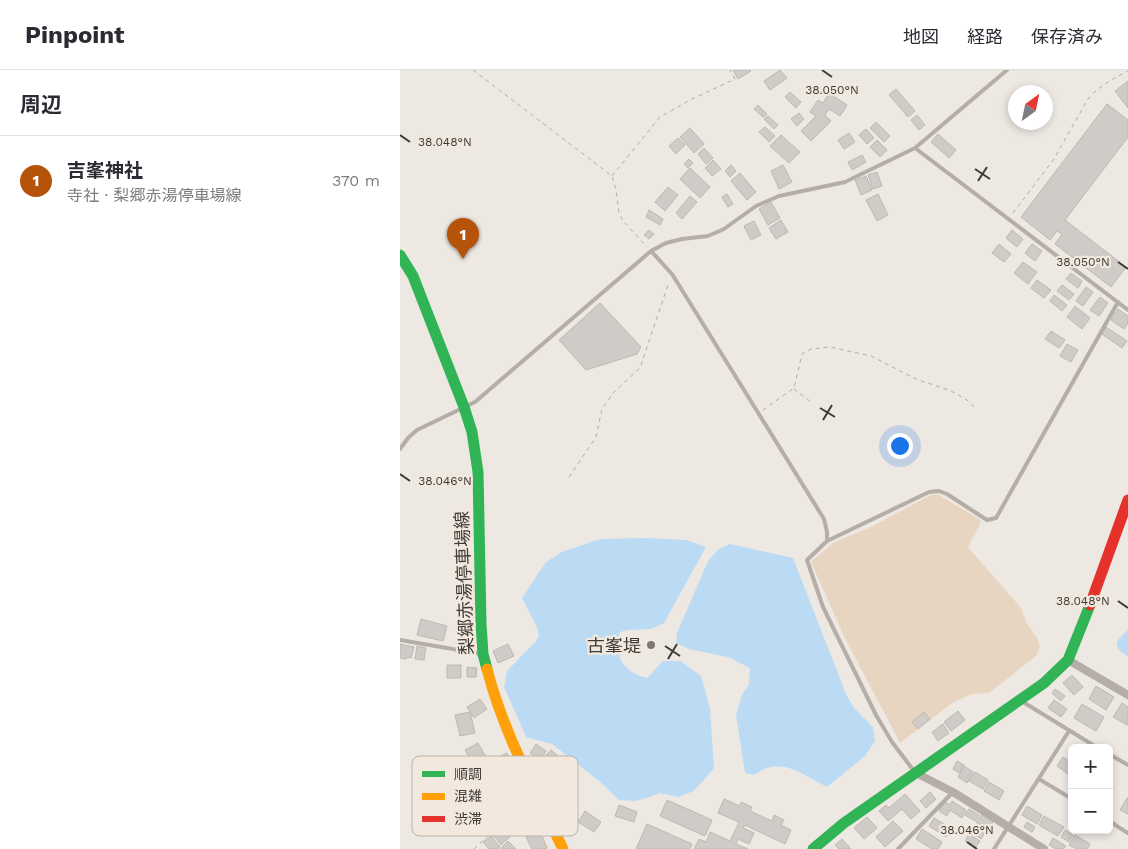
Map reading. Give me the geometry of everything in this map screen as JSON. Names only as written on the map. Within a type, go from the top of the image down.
[{"type":"main road","name":"梨郷赤湯停車場線","points":[[400,255],[413,276],[472,432],[478,472],[483,654],[496,702],[519,756]]},
{"type":"main road","points":[[813,849],[844,823],[1044,684],[1068,660],[1088,611],[1128,500]]},
{"type":"main road","name":"梨郷赤湯停車場線","points":[[557,836],[563,849]]},
{"type":"street","points":[[1068,660],[1128,694]]},
{"type":"street","points":[[916,773],[953,792],[1044,849]]},
{"type":"lane","points":[[400,449],[417,430],[475,402],[651,251],[666,243],[708,236],[724,228],[756,206],[779,196],[845,182],[914,148],[1007,70]]},
{"type":"lane","points":[[914,148],[1128,310]]},
{"type":"lane","points":[[651,251],[672,274],[824,519],[827,542]]},
{"type":"lane","points":[[916,773],[892,742],[876,715],[823,607],[807,560],[827,542],[929,492],[939,491],[948,494],[987,520],[996,518],[1118,302]]},
{"type":"lane","points":[[400,640],[483,654]]},
{"type":"lane","points":[[1021,700],[1091,744]]},
{"type":"lane","points":[[994,849],[1069,731]]},
{"type":"lane","points":[[1113,757],[1128,766]]},
{"type":"lane","points":[[1039,779],[1068,797]]},
{"type":"lane","points":[[898,849],[953,792]]},
{"type":"lane","points":[[1113,824],[1128,833]]},
{"type":"path","points":[[473,70],[612,176],[616,189],[619,213],[623,221],[651,251]]},
{"type":"path","points":[[612,176],[660,117],[692,99],[735,79],[730,70]]},
{"type":"path","points":[[1008,220],[1054,159],[1093,93],[1128,71]]},
{"type":"path","points":[[569,477],[596,437],[602,409],[614,392],[640,368],[672,274]]},
{"type":"path","points":[[758,414],[794,388],[802,354],[812,348],[830,347],[871,356],[916,379],[951,391],[967,400],[975,408]]},
{"type":"path","points":[[794,388],[811,402]]},
{"type":"path","points":[[474,849],[488,836]]},
{"type":"shaded area","points":[[937,494],[981,520],[968,547],[1021,608],[1027,624],[1037,638],[1040,647],[1036,656],[989,693],[972,694],[952,703],[900,743],[844,636],[811,562],[833,543],[873,526],[931,495]]},
{"type":"water","points":[[645,538],[686,540],[706,547],[664,623],[651,629],[620,632],[618,644],[623,664],[635,674],[647,678],[663,661],[680,661],[701,676],[710,708],[714,768],[694,791],[678,797],[660,793],[636,801],[619,800],[578,764],[578,756],[567,756],[552,744],[526,737],[504,687],[507,671],[536,641],[539,635],[537,627],[522,598],[546,562],[562,552],[600,539]]},
{"type":"water","points":[[730,544],[793,558],[846,694],[854,708],[873,727],[875,741],[865,756],[827,787],[800,772],[782,767],[764,769],[754,775],[745,773],[736,715],[742,695],[749,684],[750,668],[728,657],[689,649],[676,643],[677,633],[708,561],[719,549]]},
{"type":"water","points":[[1128,630],[1127,656],[1119,649],[1117,643]]},
{"type":"building","points":[[733,70],[750,70],[751,71],[738,79]]},
{"type":"building","points":[[780,70],[787,78],[770,90],[764,81]]},
{"type":"building","points":[[1128,81],[1128,108],[1115,91]]},
{"type":"building","points":[[896,89],[915,111],[908,117],[889,95]]},
{"type":"building","points":[[790,92],[801,102],[796,108],[785,97]]},
{"type":"building","points":[[829,93],[847,105],[840,116],[829,109],[825,115],[831,121],[811,141],[801,131],[816,116],[810,112],[818,100],[823,103]]},
{"type":"building","points":[[1107,104],[1128,120],[1128,137],[1065,220],[1126,267],[1111,287],[1055,244],[1062,234],[1057,231],[1050,240],[1021,217]]},
{"type":"building","points":[[758,105],[767,114],[763,117],[754,109]]},
{"type":"building","points":[[799,113],[804,119],[797,126],[791,119]]},
{"type":"building","points":[[917,115],[925,125],[919,130],[911,120]]},
{"type":"building","points":[[768,116],[778,125],[774,129],[764,119]]},
{"type":"building","points":[[876,122],[890,136],[884,142],[870,128]]},
{"type":"building","points":[[765,127],[775,136],[769,142],[759,132]]},
{"type":"building","points":[[690,128],[704,144],[694,153],[680,137]]},
{"type":"building","points":[[866,129],[874,138],[867,144],[859,135]]},
{"type":"building","points":[[849,133],[855,142],[844,149],[838,140]]},
{"type":"building","points":[[938,134],[956,150],[949,158],[931,142]]},
{"type":"building","points":[[781,135],[800,152],[789,163],[770,146]]},
{"type":"building","points":[[678,138],[685,145],[676,154],[669,146]]},
{"type":"building","points":[[877,140],[887,150],[880,157],[870,147]]},
{"type":"building","points":[[704,148],[713,158],[706,164],[698,154]]},
{"type":"building","points":[[862,155],[866,162],[852,170],[848,162]]},
{"type":"building","points":[[689,159],[693,163],[688,168],[684,164]]},
{"type":"building","points":[[713,160],[721,169],[712,176],[705,168]]},
{"type":"building","points":[[731,165],[736,171],[730,177],[725,171]]},
{"type":"building","points":[[783,165],[792,182],[779,189],[771,171]]},
{"type":"building","points":[[690,168],[710,187],[700,198],[680,179]]},
{"type":"building","points":[[877,172],[882,186],[873,189],[868,175]]},
{"type":"building","points":[[740,173],[756,192],[747,200],[731,181]]},
{"type":"building","points":[[866,176],[872,190],[861,195],[855,180]]},
{"type":"building","points":[[668,187],[678,195],[665,211],[655,202]]},
{"type":"building","points":[[727,194],[733,204],[728,207],[722,197]]},
{"type":"building","points":[[878,194],[888,215],[877,221],[866,200]]},
{"type":"building","points":[[690,196],[697,202],[682,219],[676,213]]},
{"type":"building","points":[[771,202],[780,218],[768,225],[759,209]]},
{"type":"building","points":[[649,210],[663,219],[660,225],[646,217]]},
{"type":"building","points":[[781,220],[788,232],[776,239],[769,228]]},
{"type":"building","points":[[754,221],[761,235],[751,240],[744,226]]},
{"type":"building","points":[[649,230],[654,234],[649,239],[644,235]]},
{"type":"building","points":[[1012,230],[1023,239],[1017,247],[1006,238]]},
{"type":"building","points":[[999,244],[1011,254],[1004,262],[992,253]]},
{"type":"building","points":[[1032,244],[1042,251],[1035,261],[1025,253]]},
{"type":"building","points":[[1023,262],[1037,272],[1028,284],[1014,273]]},
{"type":"building","points":[[1071,273],[1082,281],[1078,288],[1066,279]]},
{"type":"building","points":[[1037,280],[1051,290],[1044,298],[1031,288]]},
{"type":"building","points":[[1062,285],[1074,294],[1069,300],[1057,291]]},
{"type":"building","points":[[1086,287],[1093,292],[1083,306],[1076,301]]},
{"type":"building","points":[[1054,295],[1067,305],[1062,311],[1050,301]]},
{"type":"building","points":[[1100,297],[1108,303],[1099,316],[1090,310]]},
{"type":"building","points":[[600,303],[641,347],[637,354],[586,370],[559,340]]},
{"type":"building","points":[[1075,306],[1090,318],[1082,329],[1067,317]]},
{"type":"building","points":[[1118,309],[1128,316],[1128,323],[1124,329],[1111,320]]},
{"type":"building","points":[[1106,327],[1127,341],[1122,348],[1102,334]]},
{"type":"building","points":[[1051,331],[1065,340],[1059,348],[1045,339]]},
{"type":"building","points":[[1067,344],[1078,350],[1071,362],[1060,356]]},
{"type":"building","points":[[421,619],[447,626],[443,641],[417,635]]},
{"type":"building","points":[[400,644],[414,647],[411,658],[400,658]]},
{"type":"building","points":[[508,644],[514,656],[498,663],[493,651]]},
{"type":"building","points":[[417,646],[426,648],[424,660],[415,659]]},
{"type":"building","points":[[447,665],[461,665],[461,678],[447,678]]},
{"type":"building","points":[[467,667],[477,668],[476,677],[467,677]]},
{"type":"building","points":[[1072,675],[1083,687],[1074,695],[1063,683]]},
{"type":"building","points":[[1096,686],[1114,697],[1106,710],[1089,699]]},
{"type":"building","points":[[1055,689],[1065,696],[1061,701],[1052,693]]},
{"type":"building","points":[[480,699],[487,709],[474,718],[467,707]]},
{"type":"building","points":[[1054,700],[1067,709],[1061,717],[1048,708]]},
{"type":"building","points":[[1122,703],[1128,707],[1127,725],[1113,717]]},
{"type":"building","points":[[1082,704],[1104,717],[1096,731],[1074,718]]},
{"type":"building","points":[[958,711],[965,720],[951,731],[944,722]]},
{"type":"building","points":[[470,712],[475,733],[460,736],[455,715]]},
{"type":"building","points":[[924,712],[930,719],[918,729],[912,722]]},
{"type":"building","points":[[943,724],[949,733],[938,741],[932,732]]},
{"type":"building","points":[[478,743],[485,756],[468,756],[465,750]]},
{"type":"building","points":[[536,744],[546,751],[543,756],[536,756],[530,753]]},
{"type":"building","points":[[551,750],[558,756],[546,756]]},
{"type":"building","points":[[1063,757],[1068,760],[1068,774],[1057,766]]},
{"type":"building","points":[[957,761],[964,765],[959,773],[953,769]]},
{"type":"building","points":[[964,766],[973,772],[967,783],[958,777]]},
{"type":"building","points":[[975,772],[988,780],[983,789],[969,781]]},
{"type":"building","points":[[989,782],[1004,791],[999,800],[984,791]]},
{"type":"building","points":[[930,792],[936,799],[926,808],[920,801]]},
{"type":"building","points":[[905,794],[920,811],[911,819],[902,809],[888,821],[879,811],[886,805],[889,808]]},
{"type":"building","points":[[1128,798],[1128,814],[1120,810]]},
{"type":"building","points":[[724,799],[740,806],[741,802],[752,807],[750,811],[772,821],[774,815],[784,820],[781,825],[791,830],[785,844],[745,825],[743,828],[754,833],[749,844],[738,839],[736,844],[748,849],[694,849],[699,839],[706,842],[710,832],[730,841],[739,822],[718,813]]},
{"type":"building","points":[[667,800],[712,820],[705,836],[660,816]]},
{"type":"building","points":[[952,801],[966,810],[962,818],[950,810],[947,816],[939,811],[945,802],[950,805]]},
{"type":"building","points":[[619,805],[637,812],[634,822],[615,816]]},
{"type":"building","points":[[1027,806],[1042,815],[1037,824],[1022,815]]},
{"type":"building","points":[[969,809],[979,815],[975,821],[965,815]]},
{"type":"building","points":[[585,811],[601,822],[594,832],[578,822]]},
{"type":"building","points":[[982,814],[993,822],[988,830],[976,822]]},
{"type":"building","points":[[1044,816],[1064,827],[1058,836],[1039,825]]},
{"type":"building","points":[[867,817],[877,828],[864,839],[854,828]]},
{"type":"building","points":[[934,818],[951,828],[946,837],[929,826]]},
{"type":"building","points":[[893,821],[903,831],[885,847],[876,837]]},
{"type":"building","points":[[1027,822],[1035,827],[1032,832],[1024,827]]},
{"type":"building","points":[[647,824],[692,844],[690,849],[636,849]]},
{"type":"building","points":[[975,824],[986,831],[981,839],[971,832]]},
{"type":"building","points":[[922,829],[942,842],[938,849],[932,849],[916,839]]},
{"type":"building","points":[[1065,830],[1068,834],[1073,835],[1069,842],[1061,837]]},
{"type":"building","points":[[969,834],[980,841],[975,848],[965,841]]},
{"type":"building","points":[[1075,835],[1090,844],[1087,849],[1077,849],[1069,845]]},
{"type":"building","points":[[491,836],[500,847],[497,849],[489,849],[483,842]]},
{"type":"building","points":[[494,836],[511,836],[501,845]]},
{"type":"building","points":[[542,836],[547,848],[532,849],[526,837]]},
{"type":"building","points":[[1053,838],[1066,846],[1063,849],[1056,849],[1049,845]]},
{"type":"building","points":[[842,839],[851,849],[839,849],[835,845]]},
{"type":"building","points":[[508,841],[516,849],[500,849]]},
{"type":"traffic: fast","points":[[400,255],[413,276],[472,432],[478,472],[481,624],[483,654],[487,669]]},
{"type":"traffic: fast","points":[[813,849],[844,823],[1044,683],[1068,660],[1090,605]]},
{"type":"traffic: slow","points":[[487,669],[502,715],[519,756]]},
{"type":"traffic: slow","points":[[557,836],[563,849]]},
{"type":"traffic: jam","points":[[1090,605],[1128,500]]},
{"type":"place","name":"吉峯神社","points":[[463,259]]},
{"type":"place","name":"古峯堤","points":[[651,645]]}]
